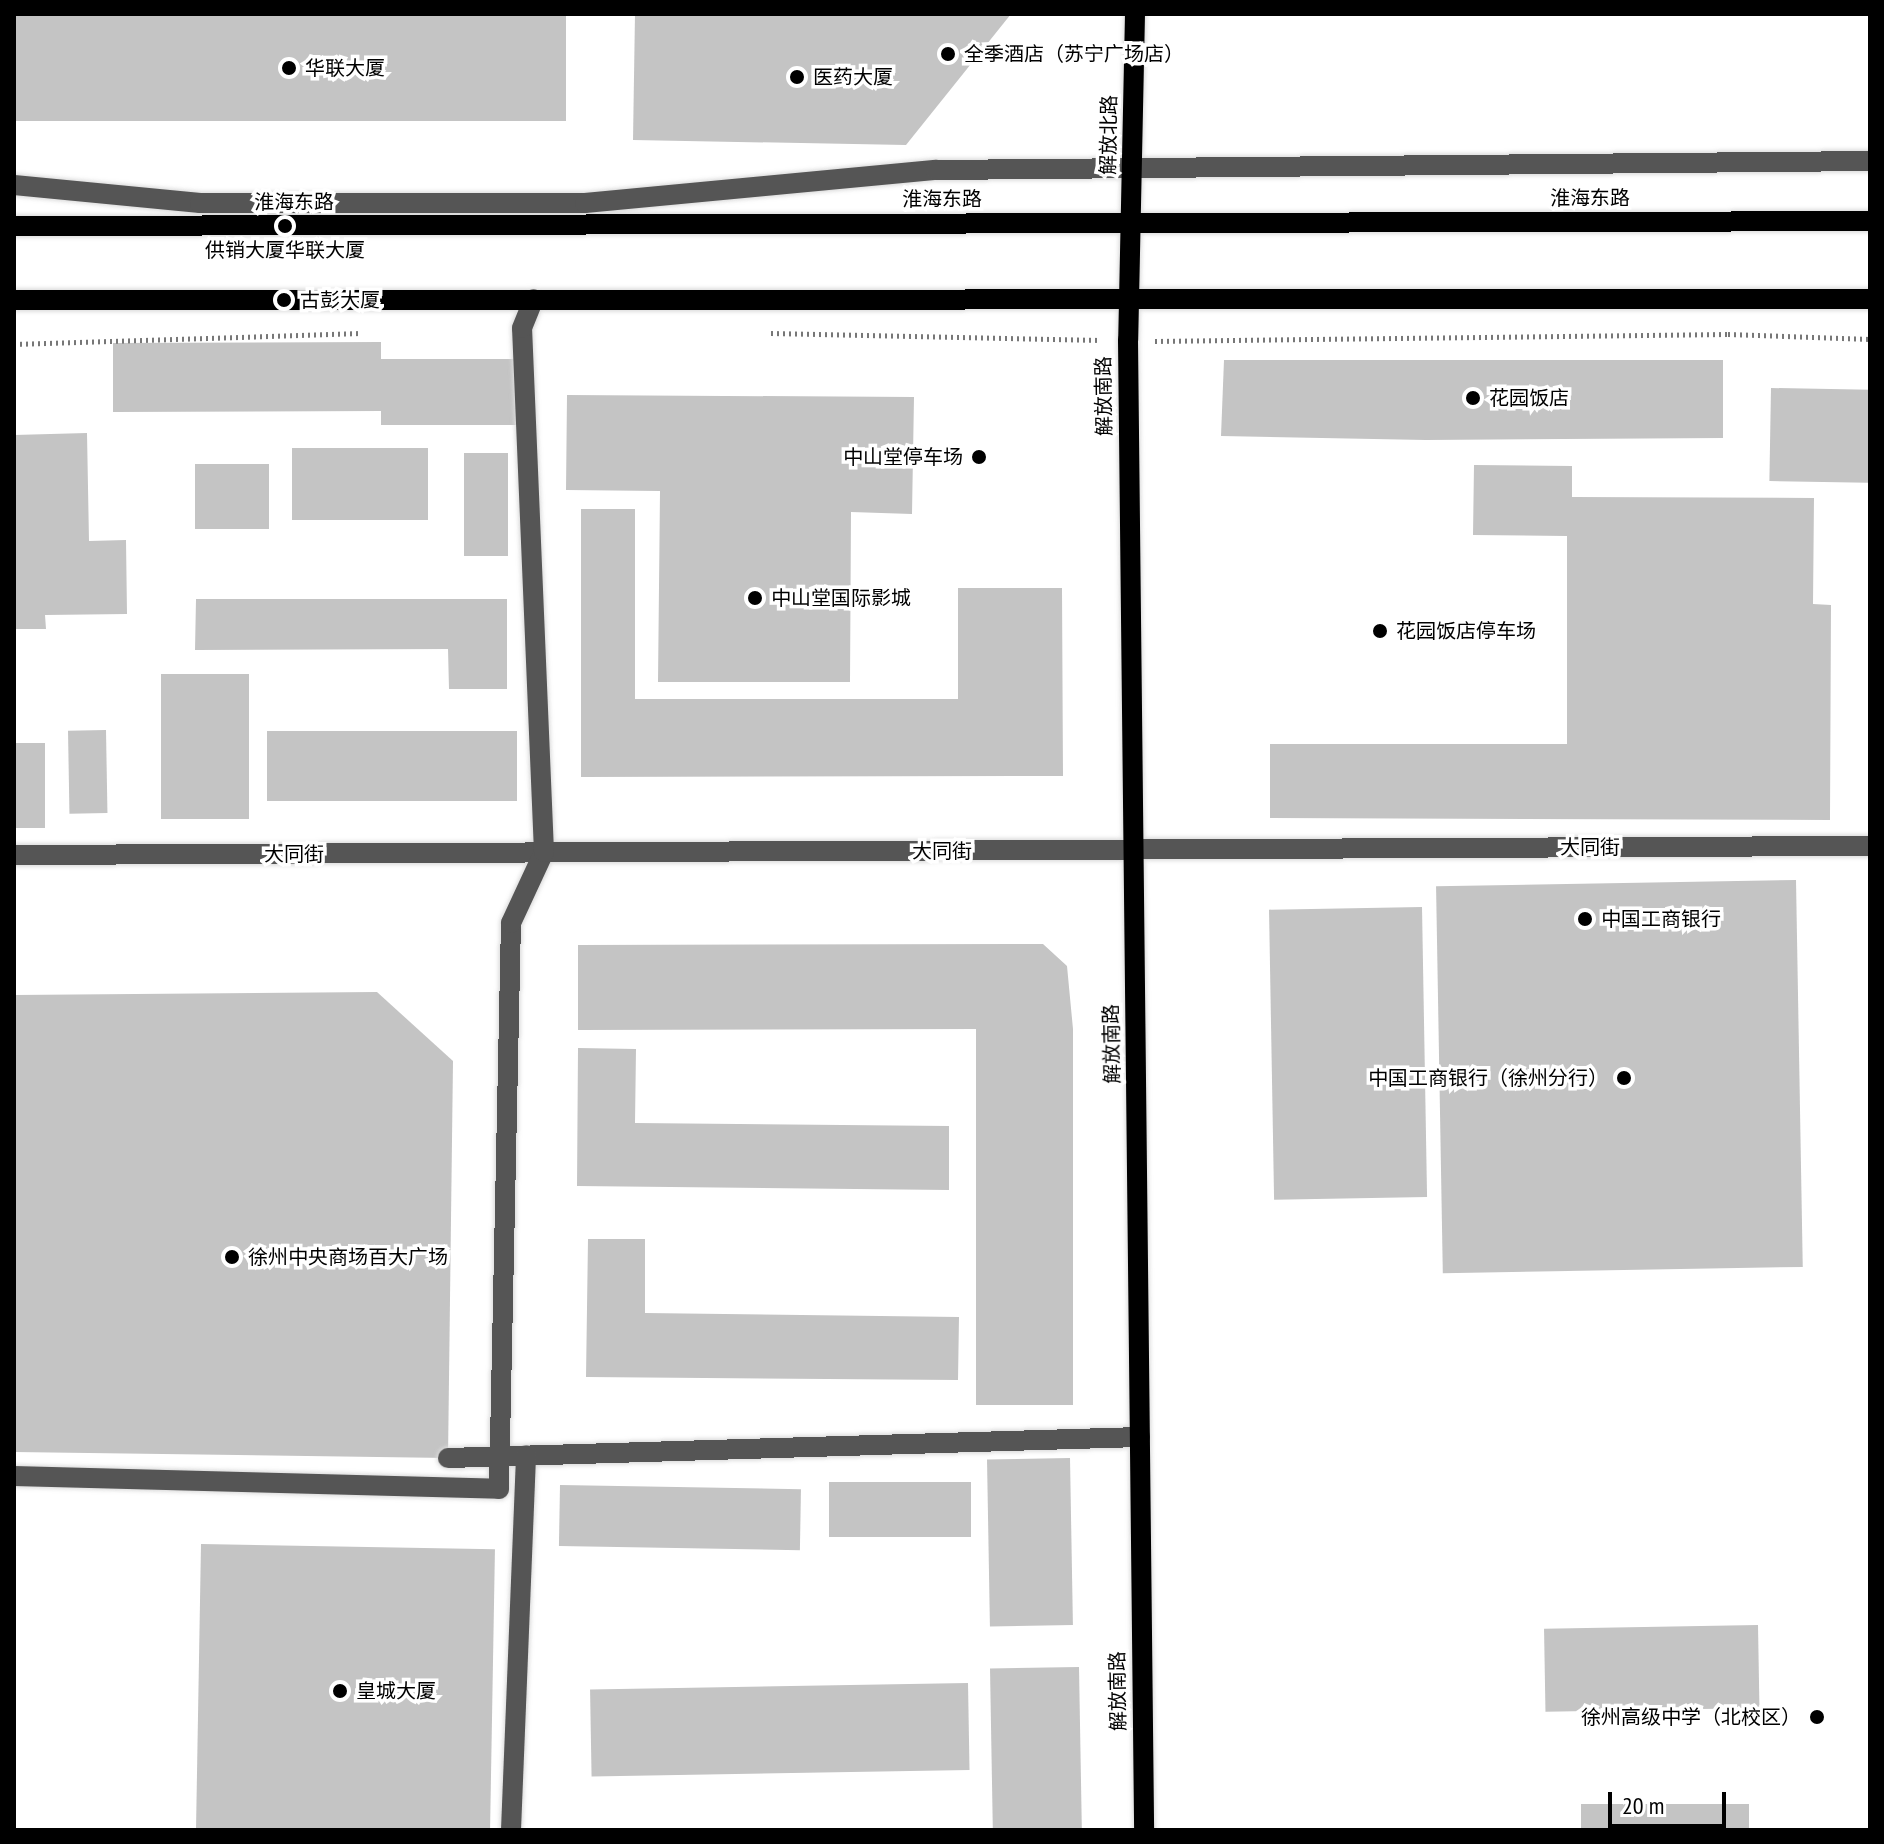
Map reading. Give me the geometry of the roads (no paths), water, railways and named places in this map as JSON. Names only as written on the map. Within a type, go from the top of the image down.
[{"type":"main road","name":"解放北路","points":[[1130,257],[1135,14]]},
{"type":"main road","name":"淮海东路","points":[[14,226],[1870,221]]},
{"type":"main road","name":"解放南路","points":[[1130,257],[1128,340],[1144,1830]]},
{"type":"main road","points":[[14,300],[1870,299]]},
{"type":"street","points":[[14,185],[200,203],[585,203],[936,170],[1870,161]]},
{"type":"street","points":[[14,1476],[499,1489],[511,923],[544,852],[522,328],[534,299]]},
{"type":"street","name":"大同街","points":[[14,855],[1870,846]]},
{"type":"street","points":[[448,1458],[1140,1437]]},
{"type":"street","points":[[511,1830],[526,1455]]},
{"type":"place","name":"全季酒店（苏宁广场店）","points":[[948,54]]},
{"type":"place","name":"华联大厦","points":[[289,68]]},
{"type":"place","name":"医药大厦","points":[[797,77]]},
{"type":"place","name":"供销大厦华联大厦","points":[[285,226]]},
{"type":"place","name":"古彭大厦","points":[[284,300]]},
{"type":"place","name":"花园饭店","points":[[1473,398]]},
{"type":"place","name":"中山堂停车场","points":[[979,457]]},
{"type":"place","name":"中山堂国际影城","points":[[755,598]]},
{"type":"place","name":"花园饭店停车场","points":[[1380,631]]},
{"type":"place","name":"中国工商银行","points":[[1585,919]]},
{"type":"place","name":"中国工商银行（徐州分行）","points":[[1624,1078]]},
{"type":"place","name":"徐州中央商场百大广场","points":[[232,1257]]},
{"type":"place","name":"皇城大厦","points":[[340,1691]]},
{"type":"place","name":"徐州高级中学（北校区）","points":[[1817,1717]]}]
